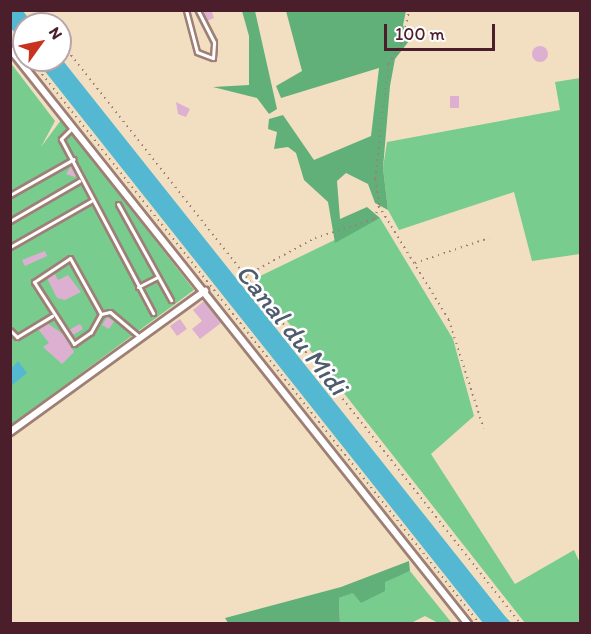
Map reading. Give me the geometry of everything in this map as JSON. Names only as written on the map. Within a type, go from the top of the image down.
[{"type":"street","points":[[10,49],[468,624]]},
{"type":"street","points":[[10,432],[205,291]]},
{"type":"lane","points":[[186,10],[197,52],[213,58],[214,42],[198,10]]},
{"type":"lane","points":[[73,126],[60,139],[74,159],[80,181],[90,201],[153,313]]},
{"type":"lane","points":[[10,195],[74,159]]},
{"type":"lane","points":[[10,220],[80,181]]},
{"type":"lane","points":[[10,248],[90,201]]},
{"type":"lane","points":[[118,204],[171,300]]},
{"type":"lane","points":[[101,314],[70,258],[34,282],[52,316],[74,344],[91,332],[101,314],[110,312],[140,337]]},
{"type":"lane","points":[[138,287],[159,277]]},
{"type":"lane","points":[[11,328],[17,337],[52,316]]},
{"type":"path","points":[[409,10],[386,74],[375,179],[379,206],[459,344],[484,429]]},
{"type":"path","points":[[72,56],[521,624]]},
{"type":"path","points":[[41,72],[480,624]]},
{"type":"path","points":[[246,276],[315,238],[362,226],[374,219],[379,206]]},
{"type":"path","points":[[414,264],[489,238]]},
{"type":"green space","points":[[242,11],[255,11],[277,109],[269,114],[257,98],[213,87],[249,85],[249,36]]},
{"type":"green space","points":[[286,11],[406,11],[403,25],[409,41],[395,59],[390,86],[383,168],[388,210],[375,203],[368,184],[346,173],[337,181],[340,219],[367,207],[380,218],[335,243],[328,202],[304,180],[296,153],[288,147],[274,149],[277,132],[268,129],[269,119],[283,115],[314,160],[371,136],[379,68],[281,98],[276,86],[302,71]]},
{"type":"green space","points":[[10,62],[12,72],[18,72],[55,121],[41,147],[61,120],[194,290],[11,425]]},
{"type":"green space","points":[[580,78],[580,254],[532,261],[514,192],[399,230],[388,210],[383,168],[387,142],[560,110],[555,82]]},
{"type":"green space","points":[[380,218],[453,339],[474,416],[431,454],[515,584],[574,550],[580,563],[580,623],[525,623],[254,279]]},
{"type":"green space","points":[[409,561],[410,571],[385,582],[385,591],[361,603],[353,593],[339,598],[340,623],[228,623],[225,618],[341,587]]},
{"type":"green space","points":[[410,571],[451,622],[461,623],[438,623],[425,616],[411,623],[340,623],[339,598]]},
{"type":"water","points":[[11,10],[23,11],[12,12],[11,28]]},
{"type":"water","points":[[46,72],[72,72],[511,623],[483,623]]},
{"type":"water","points":[[18,361],[27,373],[11,386],[11,369]]},
{"type":"building","points":[[203,10],[211,10],[214,18],[207,21]]},
{"type":"building","points":[[540,46],[546,48],[548,54],[546,60],[540,62],[534,60],[532,54],[534,48]]},
{"type":"building","points":[[450,96],[459,96],[459,108],[450,108]]},
{"type":"building","points":[[176,102],[190,109],[186,117],[178,114]]},
{"type":"building","points":[[71,166],[76,175],[75,177],[66,174]]},
{"type":"building","points":[[45,251],[47,256],[25,266],[22,260]]},
{"type":"building","points":[[55,274],[58,280],[68,275],[81,292],[65,300],[57,298],[47,278]]},
{"type":"building","points":[[204,301],[221,323],[200,339],[192,329],[202,321],[193,310]]},
{"type":"building","points":[[107,317],[114,321],[109,329],[102,325]]},
{"type":"building","points":[[180,319],[187,329],[177,336],[170,326]]},
{"type":"building","points":[[47,323],[63,334],[74,352],[62,364],[43,347],[49,343],[38,329]]},
{"type":"building","points":[[80,324],[83,329],[73,335],[69,330]]},
{"type":"water label","name":"Canal du Midi","points":[[292,329]]}]
